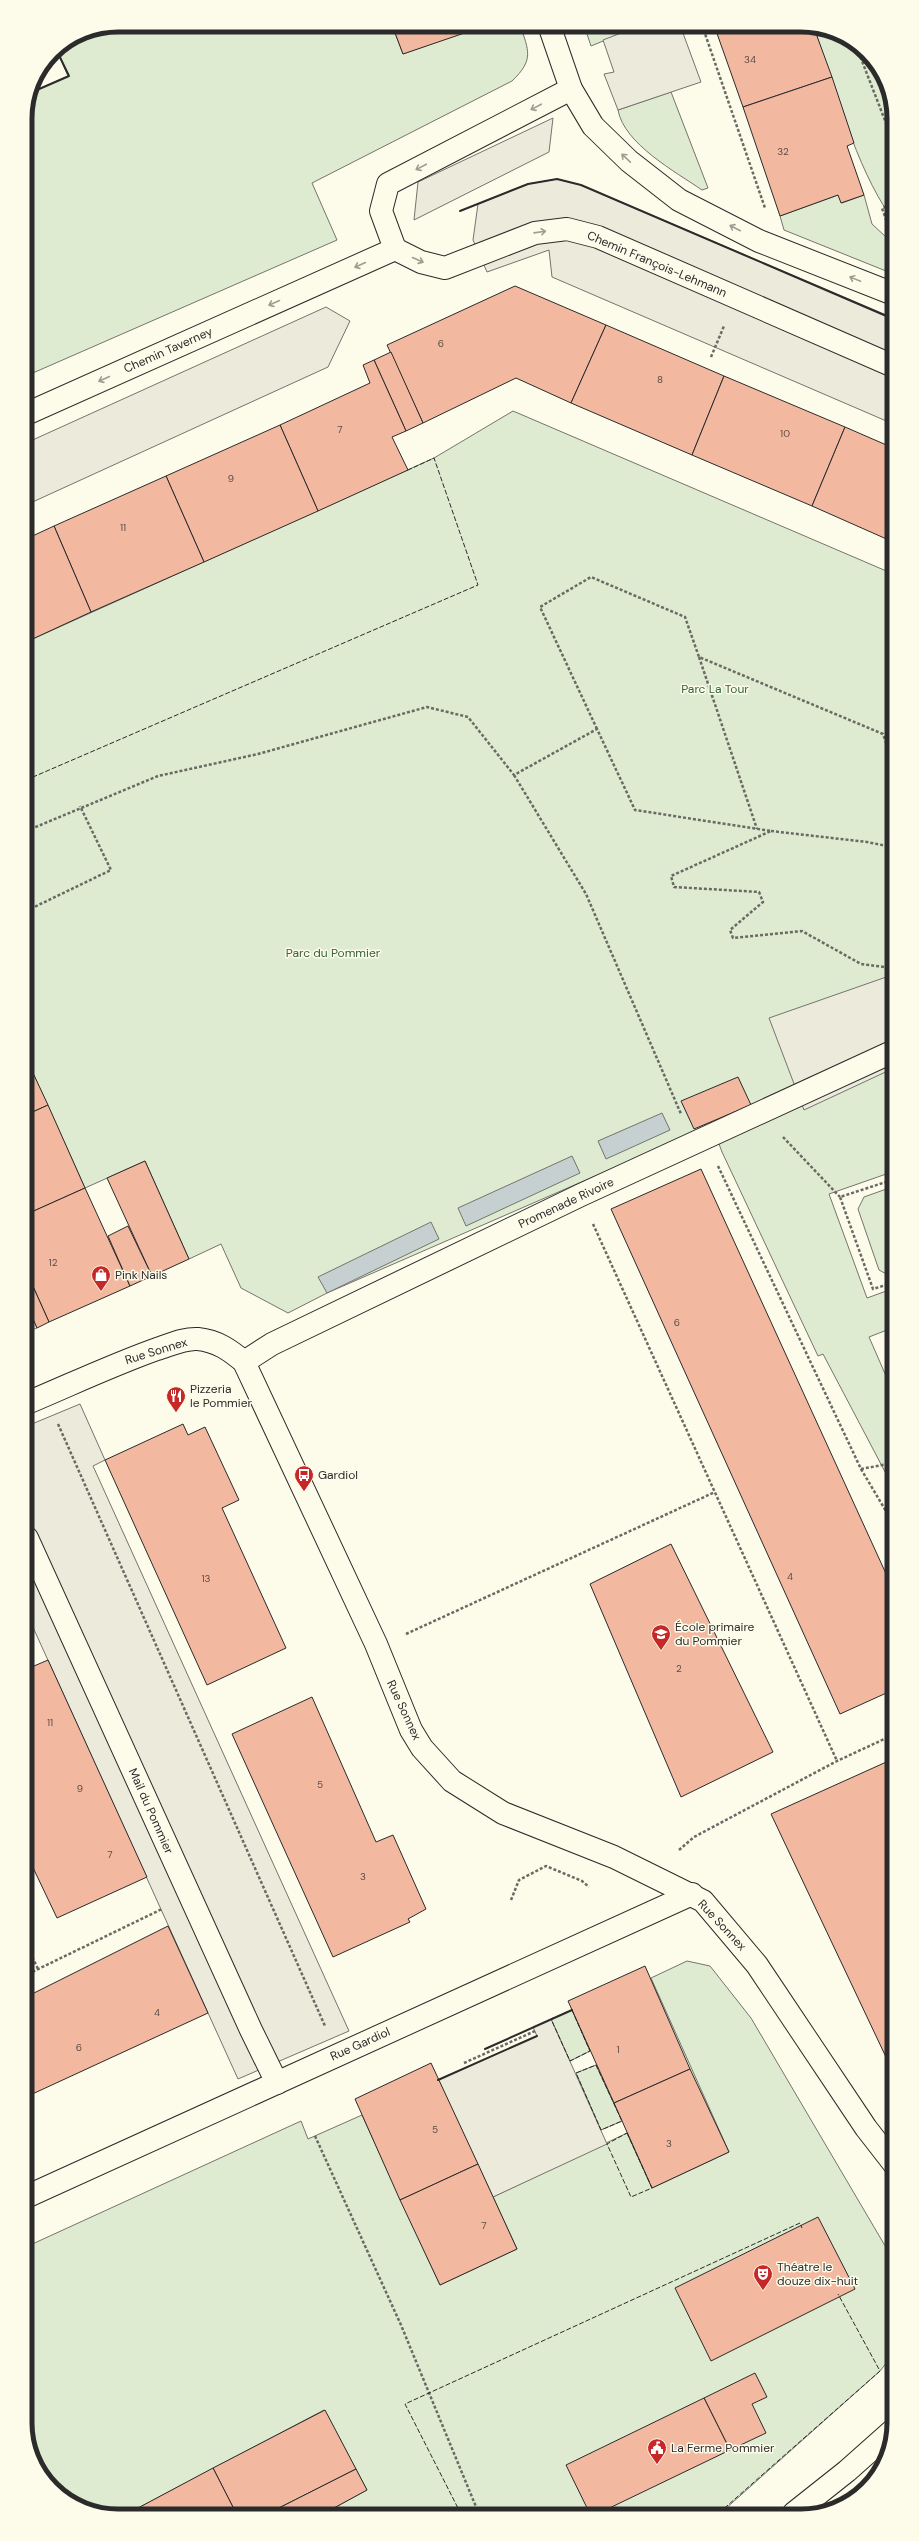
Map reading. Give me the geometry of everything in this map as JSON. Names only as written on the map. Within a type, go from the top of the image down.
[{"type":"street","points":[[551,32],[571,89],[594,126],[629,161],[679,200],[759,241],[887,291]]},
{"type":"street","points":[[395,248],[381,211],[388,184],[571,89]]},
{"type":"street","name":"Chemin François-Lehmann","points":[[395,248],[421,262],[445,268],[535,233],[567,229],[598,237],[887,363]]},
{"type":"street","name":"Chemin Taverney","points":[[32,411],[395,248]]},
{"type":"street","name":"Promenade Rivoire","points":[[244,1362],[272,1344],[581,1195],[761,1114],[887,1054]]},
{"type":"street","name":"Rue Sonnex","points":[[36,1400],[121,1362],[180,1342],[197,1339],[215,1343],[228,1348],[244,1362],[373,1638],[411,1730],[434,1762],[452,1781],[503,1813],[614,1857],[692,1894],[703,1901],[736,1937],[757,1965],[866,2128],[887,2155]]},
{"type":"street","name":"Mail du Pommier","points":[[32,1549],[277,2083]]},
{"type":"street","name":"Rue Gardiol","points":[[32,2194],[277,2083],[337,2054],[692,1894]]},
{"type":"street","points":[[799,2509],[847,2471],[886,2437]]},
{"type":"path","points":[[704,32],[766,211]]},
{"type":"path","points":[[860,55],[887,126]]},
{"type":"path","points":[[887,206],[882,208],[887,222]]},
{"type":"path","points":[[711,357],[725,323]]},
{"type":"path","points":[[757,829],[685,617],[591,578],[540,607],[634,810],[757,829],[771,831],[867,842],[887,847]]},
{"type":"path","points":[[699,657],[883,734],[887,746]]},
{"type":"path","points":[[32,827],[80,806],[158,776],[258,754],[427,707],[468,717],[514,775],[586,894],[700,1141],[861,1469],[887,1513]]},
{"type":"path","points":[[514,775],[597,729]]},
{"type":"path","points":[[32,908],[111,870],[80,806]]},
{"type":"path","points":[[771,831],[671,876],[674,887],[759,892],[763,902],[730,930],[734,938],[802,931],[861,964],[887,967]]},
{"type":"path","points":[[761,1114],[840,1197],[873,1289],[887,1285]]},
{"type":"path","points":[[840,1197],[887,1182]]},
{"type":"path","points":[[581,1195],[837,1762]]},
{"type":"path","points":[[32,1381],[36,1400],[337,2054]]},
{"type":"path","points":[[861,1469],[887,1464]]},
{"type":"path","points":[[401,1636],[715,1492]]},
{"type":"path","points":[[679,1850],[694,1836],[887,1738]]},
{"type":"path","points":[[511,1900],[519,1880],[546,1866],[582,1881],[589,1887]]},
{"type":"path","points":[[32,1972],[190,1896]]},
{"type":"path","points":[[32,1956],[38,1969]]},
{"type":"path","points":[[464,2063],[535,2031]]},
{"type":"path","points":[[315,2136],[404,2332],[477,2509]]},
{"type":"green space","points":[[118,32],[395,32],[403,54],[464,32],[522,32],[528,55],[524,67],[512,81],[312,183],[337,240],[32,373],[32,112],[37,90],[68,76],[59,55],[61,53],[70,46],[90,37]]},
{"type":"green space","points":[[586,32],[625,32],[591,46]]},
{"type":"green space","points":[[816,34],[829,37],[849,46],[862,57],[876,75],[884,95],[887,118],[887,211],[878,197],[856,150]]},
{"type":"green space","points":[[671,92],[708,188],[702,190],[652,156],[640,146],[622,122],[618,110]]},
{"type":"green space","points":[[838,195],[842,203],[864,195],[872,224],[887,238],[887,271],[784,230],[780,216]]},
{"type":"green space","points":[[513,411],[887,571],[887,1174],[829,1194],[867,1298],[887,1291],[887,1330],[869,1337],[887,1378],[887,1476],[823,1354],[818,1356],[722,1152],[712,1125],[327,1293],[288,1313],[241,1288],[221,1244],[189,1259],[145,1161],[85,1188],[32,1071],[32,639],[434,458]]},
{"type":"green space","points":[[887,1189],[887,1274],[879,1270],[858,1209],[864,1197]]},
{"type":"green space","points":[[687,1961],[710,1966],[751,2018],[887,2249],[887,2362],[880,2371],[725,2509],[332,2509],[367,2490],[324,2410],[136,2509],[112,2509],[95,2506],[70,2495],[53,2480],[43,2466],[35,2446],[32,2424],[32,2244],[301,2121],[308,2139],[362,2115],[440,2285],[517,2249],[493,2197],[627,2133],[652,2188],[729,2152],[651,1978]]},
{"type":"green space","points":[[572,2010],[590,2051],[570,2061],[551,2019]]},
{"type":"green space","points":[[596,2065],[622,2121],[601,2130],[576,2073]]},
{"type":"shaded area","points":[[624,32],[683,32],[701,82],[618,110],[604,74],[614,72],[603,40]]},
{"type":"shaded area","points":[[553,118],[549,152],[414,220],[418,182]]},
{"type":"shaded area","points":[[557,179],[581,185],[887,315],[887,421],[552,277],[549,250],[487,272],[473,240],[478,204],[528,184]]},
{"type":"shaded area","points":[[326,307],[350,321],[328,367],[32,502],[32,440]]},
{"type":"shaded area","points":[[887,977],[887,1071],[804,1110],[769,1018]]},
{"type":"shaded area","points":[[662,1113],[670,1130],[606,1159],[598,1141]]},
{"type":"shaded area","points":[[572,1156],[580,1173],[466,1226],[458,1208]]},
{"type":"shaded area","points":[[431,1222],[439,1239],[327,1293],[318,1277]]},
{"type":"shaded area","points":[[32,1316],[37,1328],[32,1330]]},
{"type":"shaded area","points":[[80,1404],[105,1460],[93,1466],[349,2031],[238,2079],[32,1625],[32,1424]]},
{"type":"shaded area","points":[[551,2019],[607,2144],[493,2197],[438,2080],[537,2036],[533,2027]]},
{"type":"building","points":[[395,32],[467,32],[403,54]]},
{"type":"building","points":[[716,32],[807,32],[816,34],[832,77],[743,107]]},
{"type":"building","points":[[832,77],[854,143],[847,146],[864,195],[841,203],[838,195],[780,216],[743,107]]},
{"type":"building","points":[[515,286],[606,325],[571,403],[516,378],[423,423],[387,345]]},
{"type":"building","points":[[606,325],[724,376],[692,455],[571,403]]},
{"type":"building","points":[[391,352],[423,423],[406,431],[374,360]]},
{"type":"building","points":[[374,360],[406,431],[392,437],[408,470],[318,511],[280,425],[370,383],[363,365]]},
{"type":"building","points":[[724,376],[845,427],[812,506],[692,455]]},
{"type":"building","points":[[280,425],[318,511],[204,562],[166,476]]},
{"type":"building","points":[[845,427],[887,445],[887,539],[812,506]]},
{"type":"building","points":[[166,476],[204,562],[91,612],[54,526]]},
{"type":"building","points":[[54,526],[91,612],[32,639],[32,536]]},
{"type":"building","points":[[32,1071],[48,1105],[32,1112]]},
{"type":"building","points":[[738,1077],[751,1105],[694,1129],[681,1101]]},
{"type":"building","points":[[48,1105],[85,1188],[32,1212],[32,1112]]},
{"type":"building","points":[[145,1161],[189,1259],[152,1276],[107,1178]]},
{"type":"building","points":[[701,1169],[887,1576],[887,1693],[840,1714],[611,1209]]},
{"type":"building","points":[[85,1188],[130,1286],[49,1322],[32,1284],[32,1212]]},
{"type":"building","points":[[128,1226],[152,1276],[130,1286],[108,1236]]},
{"type":"building","points":[[32,1284],[49,1322],[37,1328],[32,1316]]},
{"type":"building","points":[[183,1424],[188,1435],[205,1427],[239,1500],[222,1508],[286,1648],[207,1685],[105,1460]]},
{"type":"building","points":[[671,1544],[773,1752],[681,1797],[590,1584]]},
{"type":"building","points":[[48,1660],[147,1877],[57,1918],[32,1866],[32,1667]]},
{"type":"building","points":[[312,1697],[376,1842],[393,1835],[426,1909],[408,1919],[410,1922],[333,1957],[232,1734]]},
{"type":"building","points":[[887,1762],[887,2059],[771,1814]]},
{"type":"building","points":[[168,1926],[208,2013],[32,2094],[32,1994]]},
{"type":"building","points":[[645,1966],[690,2069],[614,2103],[568,2001]]},
{"type":"building","points":[[431,2063],[478,2164],[400,2200],[355,2099]]},
{"type":"building","points":[[690,2069],[729,2152],[652,2188],[614,2103]]},
{"type":"building","points":[[478,2164],[517,2249],[440,2285],[400,2200]]},
{"type":"building","name":"Théatre le douze dix-huit","points":[[818,2217],[855,2289],[711,2361],[675,2288]]},
{"type":"building","points":[[755,2373],[767,2397],[752,2404],[766,2433],[730,2450],[704,2398]]},
{"type":"building","points":[[704,2398],[730,2450],[607,2509],[588,2509],[566,2465]]},
{"type":"building","points":[[325,2410],[356,2469],[277,2509],[234,2509],[213,2468]]},
{"type":"building","points":[[213,2468],[234,2509],[136,2509]]},
{"type":"building","points":[[356,2469],[367,2490],[332,2509],[277,2509]]},
{"type":"fence","points":[[32,777],[478,585],[434,458],[406,471]]},
{"type":"fence","points":[[572,2010],[590,2051],[570,2061],[551,2019],[572,2010]]},
{"type":"fence","points":[[596,2065],[622,2121],[601,2130],[576,2073],[596,2065]]},
{"type":"fence","points":[[627,2133],[652,2188],[631,2197],[607,2144],[627,2133]]},
{"type":"fence","points":[[458,2509],[405,2404],[800,2223],[802,2228]]},
{"type":"fence","points":[[724,2509],[880,2371],[838,2294]]},
{"type":"wall","points":[[37,90],[69,76],[59,55]]},
{"type":"wall","points":[[460,211],[528,184],[557,179],[581,185],[887,316]]},
{"type":"wall","points":[[485,2049],[572,2010]]},
{"type":"wall","points":[[438,2080],[537,2036]]},
{"type":"place","name":"Pink Nails","points":[[101,1292]]},
{"type":"place","name":"Pizzeria le Pommier","points":[[176,1413]]},
{"type":"place","name":"Gardiol","points":[[304,1492]]},
{"type":"place","name":"École primaire du Pommier","points":[[661,1651]]},
{"type":"place","name":"Théatre le douze dix-huit","points":[[763,2291]]},
{"type":"place","name":"La Ferme Pommier","points":[[657,2465]]},
{"type":"park label","name":"Parc La Tour","points":[[715,689]]},
{"type":"park label","name":"Parc du Pommier","points":[[333,953]]}]
